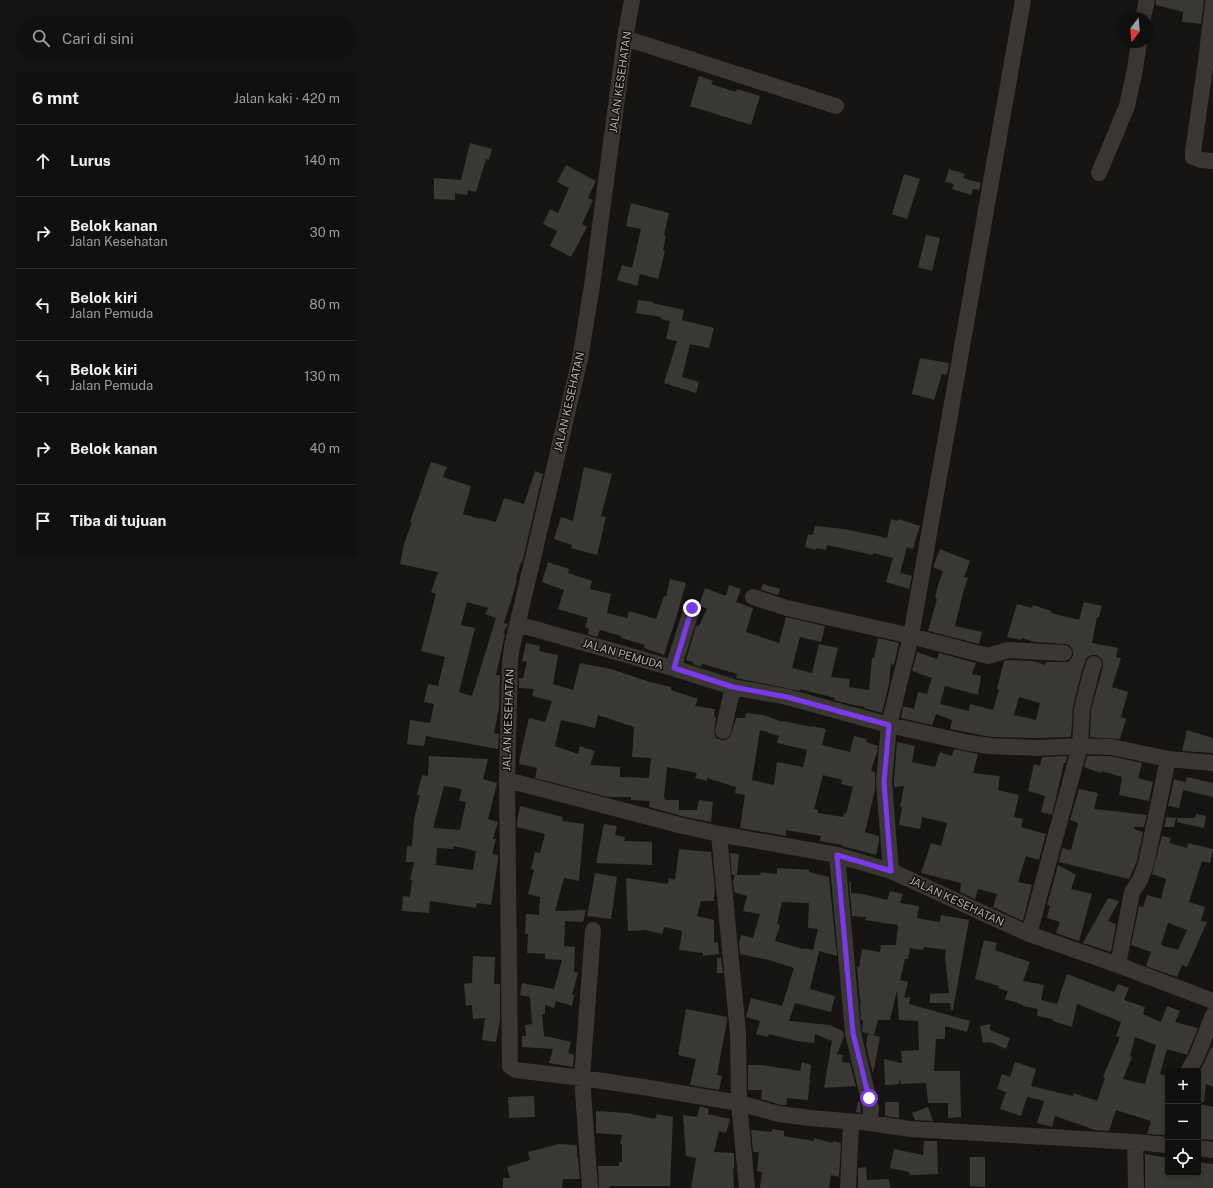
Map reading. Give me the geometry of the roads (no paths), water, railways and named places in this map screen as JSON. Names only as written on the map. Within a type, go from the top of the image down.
[{"type":"street","name":"JALAN KESEHATAN","points":[[632,0],[625,38],[594,279],[580,359],[512,648],[510,662],[506,780],[719,834],[837,855],[891,871],[1029,934],[1118,965],[1213,1001]]},
{"type":"street","points":[[891,871],[884,782],[889,725],[911,636],[1023,0]]},
{"type":"street","points":[[1144,12],[1147,0]]},
{"type":"street","points":[[1213,3],[1192,152],[1193,157],[1197,159],[1213,161]]},
{"type":"street","points":[[625,38],[836,106]]},
{"type":"street","points":[[1099,172],[1127,106],[1138,48]]},
{"type":"street","points":[[752,597],[787,608],[911,636],[988,656],[1008,650],[1064,653]]},
{"type":"street","points":[[674,668],[692,608]]},
{"type":"street","name":"JALAN PEMUDA","points":[[517,624],[674,668],[733,687],[787,697],[889,725],[969,743],[990,746],[1037,748],[1080,746],[1112,747],[1168,759],[1213,763]]},
{"type":"street","points":[[1029,934],[1080,746],[1082,709],[1094,664]]},
{"type":"street","points":[[723,731],[733,687]]},
{"type":"street","points":[[1118,965],[1132,892],[1140,880],[1146,864],[1168,759]]},
{"type":"street","points":[[506,780],[510,1066],[516,1070],[582,1078],[739,1103],[779,1114],[851,1123],[870,1123],[910,1129],[1165,1145]]},
{"type":"street","points":[[719,834],[738,1033],[739,1103],[747,1188]]},
{"type":"street","points":[[837,855],[853,1033],[871,1108],[870,1123]]},
{"type":"street","points":[[590,1188],[582,1078],[593,930]]},
{"type":"street","points":[[1190,1068],[1197,1056],[1213,1015]]},
{"type":"street","points":[[848,1188],[851,1123]]},
{"type":"street","points":[[1135,1142],[1136,1188]]},
{"type":"street","points":[[1201,1148],[1213,1150]]}]
